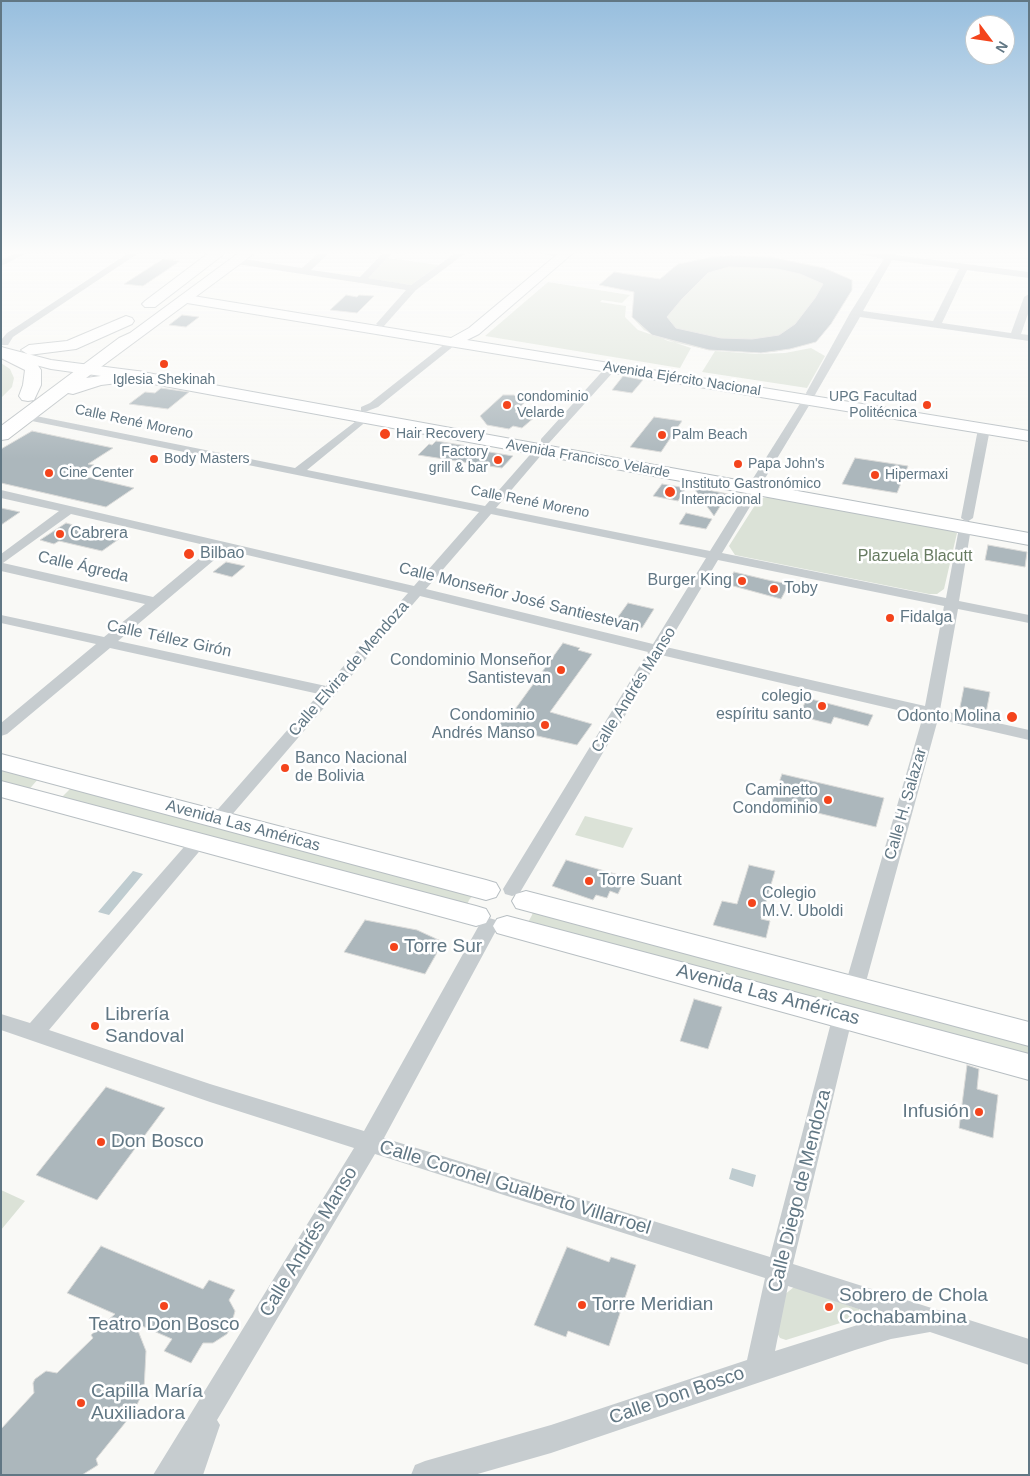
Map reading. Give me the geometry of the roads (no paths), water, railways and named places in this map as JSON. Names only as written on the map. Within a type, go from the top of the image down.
[{"type":"main road","points":[[30,350],[70,346],[126,321]]},
{"type":"main road","points":[[1,436],[31,406],[83,364],[126,321]]},
{"type":"main road","points":[[134,371],[118,359],[120,345],[128,330],[141,321]]},
{"type":"main road","points":[[83,364],[136,336],[157,321]]},
{"type":"main road","points":[[2,347],[33,370],[31,406]]},
{"type":"main road","points":[[1,415],[31,406],[92,382],[134,371]]},
{"type":"street","points":[[2,347],[10,335],[31,321]]},
{"type":"street","name":"Avenida Ejército Nacional","points":[[342,321],[808,396],[986,426],[1029,436]]},
{"type":"street","name":"Avenida Ejército Nacional","points":[[359,321],[457,339]]},
{"type":"street","points":[[381,324],[384,321]]},
{"type":"street","points":[[298,470],[363,412],[457,339],[474,331],[485,321]]},
{"type":"street","name":"Calle Andrés Manso","points":[[508,893],[716,554],[851,321]]},
{"type":"street","points":[[914,321],[1029,338]]},
{"type":"street","points":[[1015,336],[1020,321]]},
{"type":"street","points":[[2,347],[30,350],[83,364]]},
{"type":"street","points":[[2,347],[83,364]]},
{"type":"street","name":"Avenida Francisco Velarde","points":[[83,364],[134,371],[363,412],[966,523],[1029,530]]},
{"type":"street","points":[[542,446],[614,365]]},
{"type":"street","name":"Avenida Francisco Velarde","points":[[134,371],[329,411],[395,414],[542,446]]},
{"type":"street","name":"Calle René Moreno","points":[[31,406],[298,470],[1029,619]]},
{"type":"street","points":[[966,523],[986,426]]},
{"type":"street","name":"Avenida Ejército Nacional","points":[[986,426],[1029,430]]},
{"type":"street","name":"Calle Elvira de Mendoza","points":[[218,820],[542,446]]},
{"type":"street","name":"Calle Monseñor José Santiestevan","points":[[1,494],[417,591],[658,650],[1029,735]]},
{"type":"street","points":[[1,560],[69,510]]},
{"type":"street","name":"Avenida Francisco Velarde","points":[[966,523],[1029,539]]},
{"type":"street","name":"Calle H. Salazar","points":[[849,1002],[932,714],[966,523]]},
{"type":"street","points":[[1,731],[108,644],[223,546]]},
{"type":"street","name":"Calle Ágreda","points":[[1,567],[156,602]]},
{"type":"street","name":"Calle Téllez Girón","points":[[1,619],[330,692]]},
{"type":"street","name":"Avenida Las Américas","points":[[1,762],[218,820],[508,893],[849,1002],[1029,1067]]},
{"type":"street","points":[[40,799],[61,778]]},
{"type":"street","name":"Avenida Las Américas","points":[[1,789],[491,922],[849,1002],[1029,1034]]},
{"type":"street","points":[[34,1033],[197,843]]},
{"type":"street","points":[[508,893],[527,911],[525,916],[514,924],[491,922],[473,901],[508,893]]},
{"type":"street","name":"Calle Andrés Manso","points":[[167,1475],[214,1401],[370,1142],[491,922]]},
{"type":"street","name":"Calle Diego de Mendoza","points":[[759,1368],[779,1271],[849,1002]]},
{"type":"street","name":"Calle Coronel Gualberto Villarroel","points":[[1,1022],[210,1093],[779,1271],[1029,1352]]},
{"type":"street","name":"Calle Don Bosco","points":[[425,1475],[458,1471],[759,1368],[873,1332],[930,1321]]},
{"type":"street","name":"Calle Andrés Manso","points":[[189,1475],[214,1401]]},
{"type":"place","name":"Iglesia Shekinah","points":[[164,364]]},
{"type":"place","name":"condominio Velarde","points":[[507,405]]},
{"type":"place","name":"UPG Facultad Politécnica","points":[[927,405]]},
{"type":"place","name":"Hair Recovery","points":[[385,434]]},
{"type":"place","name":"Palm Beach","points":[[662,435]]},
{"type":"place","name":"Body Masters","points":[[154,459]]},
{"type":"place","name":"Factory grill & bar","points":[[498,460]]},
{"type":"place","name":"Papa John's","points":[[738,464]]},
{"type":"place","name":"Cine Center","points":[[49,473]]},
{"type":"place","name":"Hipermaxi","points":[[875,475]]},
{"type":"place","name":"Instituto Gastronómico Internacional","points":[[670,492]]},
{"type":"place","name":"Cabrera","points":[[60,534]]},
{"type":"place","name":"Bilbao","points":[[189,554]]},
{"type":"place","name":"Burger King","points":[[742,581]]},
{"type":"place","name":"Toby","points":[[774,589]]},
{"type":"place","name":"Fidalga","points":[[890,618]]},
{"type":"place","name":"Condominio Monseñor Santistevan","points":[[561,670]]},
{"type":"place","name":"colegio espíritu santo","points":[[822,706]]},
{"type":"place","name":"Odonto Molina","points":[[1012,717]]},
{"type":"place","name":"Condominio Andrés Manso","points":[[545,725]]},
{"type":"place","name":"Banco Nacional de Bolivia","points":[[285,768]]},
{"type":"place","name":"Caminetto Condominio","points":[[828,800]]},
{"type":"place","name":"Torre Suant","points":[[589,881]]},
{"type":"place","name":"Colegio M.V. Uboldi","points":[[752,903]]},
{"type":"place","name":"Torre Sur","points":[[394,947]]},
{"type":"place","name":"Librería Sandoval","points":[[95,1026]]},
{"type":"place","name":"Infusión","points":[[979,1112]]},
{"type":"place","name":"Don Bosco","points":[[101,1142]]},
{"type":"place","name":"Torre Meridian","points":[[582,1305]]},
{"type":"place","name":"Teatro Don Bosco","points":[[164,1306]]},
{"type":"place","name":"Sobrero de Chola Cochabambina","points":[[829,1307]]},
{"type":"place","name":"Capilla María Auxiliadora","points":[[81,1403]]},
{"type":"park label","name":"Plazuela Blacutt","points":[[915,557]]}]
